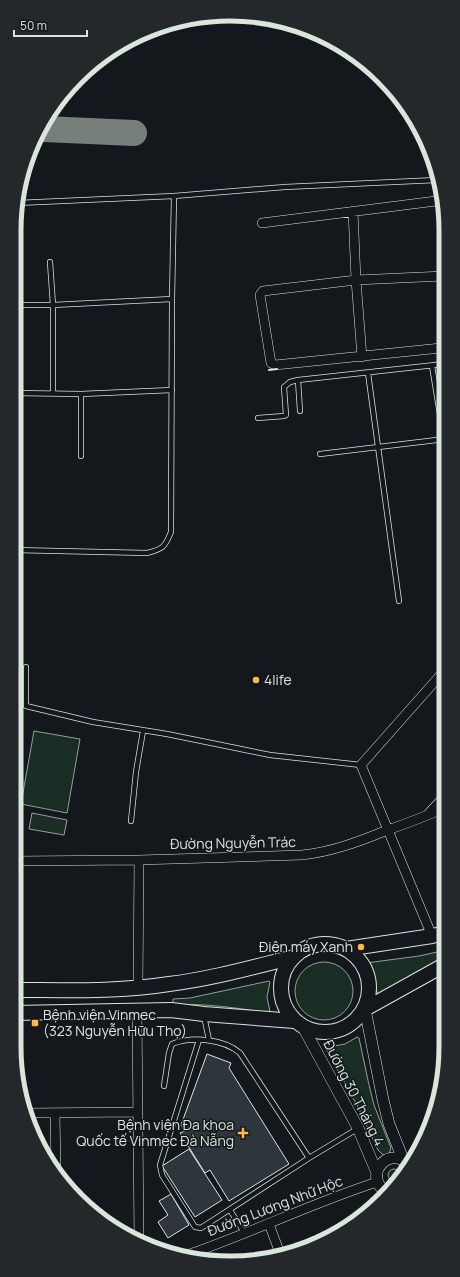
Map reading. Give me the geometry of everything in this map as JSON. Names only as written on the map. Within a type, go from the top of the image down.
[{"type":"main road","points":[[439,934],[346,948],[319,944],[305,949],[294,957],[285,969],[281,983],[282,998],[287,1012],[299,1024],[310,1030],[325,1033],[340,1030],[353,1023],[365,1009],[439,968]]},
{"type":"main road","points":[[346,948],[358,959],[365,970],[369,984],[368,998],[365,1009]]},
{"type":"main road","points":[[21,990],[138,988],[224,974],[294,957]]},
{"type":"main road","points":[[21,1013],[171,1010],[299,1024]]},
{"type":"street","points":[[262,223],[437,201]]},
{"type":"street","points":[[353,212],[356,280],[362,357]]},
{"type":"street","points":[[439,276],[356,280],[263,291],[261,293],[271,363],[275,365],[439,348]]},
{"type":"street","points":[[439,677],[361,765],[389,830],[439,934]]},
{"type":"street","points":[[427,816],[439,803]]},
{"type":"street","name":"Đường Nguyễn Trác","points":[[21,861],[139,860],[302,855],[342,847],[439,811]]},
{"type":"street","points":[[138,988],[139,860]]},
{"type":"street","name":"Đường 30 Tháng 4","points":[[365,1009],[389,1124],[405,1161]]},
{"type":"street","points":[[137,1010],[139,1234]]},
{"type":"street","name":"Đường 30 Tháng 4","points":[[299,1024],[358,1128],[381,1186]]},
{"type":"street","points":[[32,1113],[137,1112]]},
{"type":"street","points":[[55,1113],[56,1163]]},
{"type":"street","points":[[381,1186],[378,1167],[386,1159],[397,1158],[405,1162]]},
{"type":"street","name":"Đường Lương Nhữ Hộc","points":[[193,1253],[245,1234],[358,1188],[381,1186]]},
{"type":"street","points":[[269,1224],[279,1250]]},
{"type":"lane","points":[[23,204],[174,196],[285,187],[433,180]]},
{"type":"lane","points":[[21,550],[147,553],[159,550],[167,541],[171,532],[174,196]]},
{"type":"lane","points":[[50,262],[54,305],[53,393]]},
{"type":"lane","points":[[21,305],[54,305],[172,299]]},
{"type":"lane","points":[[258,418],[286,415],[284,387],[290,382],[439,365]]},
{"type":"lane","points":[[432,366],[439,409]]},
{"type":"lane","points":[[368,373],[399,601]]},
{"type":"lane","points":[[298,380],[300,411]]},
{"type":"lane","points":[[21,393],[81,394],[172,390]]},
{"type":"lane","points":[[81,394],[81,456]]},
{"type":"lane","points":[[320,454],[439,440]]},
{"type":"lane","points":[[26,667],[26,706],[93,722],[168,734],[270,755],[361,765]]},
{"type":"lane","points":[[131,821],[136,772],[143,731]]},
{"type":"lane","points":[[204,1014],[208,1040]]},
{"type":"lane","points":[[199,1040],[160,1168],[162,1175],[195,1227],[201,1228],[358,1128]]},
{"type":"lane","points":[[164,1086],[169,1053],[172,1044],[178,1041],[208,1040],[234,1047],[240,1053],[309,1158]]},
{"type":"lane","points":[[230,1210],[245,1234]]},
{"type":"green space","points":[[34,731],[80,739],[67,813],[21,804]]},
{"type":"green space","points":[[32,813],[67,820],[64,835],[29,829]]},
{"type":"green space","points":[[439,952],[439,962],[378,997],[374,977],[366,963],[419,956]]},
{"type":"green space","points":[[318,962],[330,962],[345,970],[353,985],[353,997],[345,1012],[330,1020],[318,1020],[303,1012],[295,997],[295,985],[303,970]]},
{"type":"green space","points":[[269,981],[267,997],[269,1013],[210,1005],[173,1005],[173,999],[190,998]]},
{"type":"green space","points":[[357,1037],[359,1038],[374,1105],[391,1148],[389,1154],[383,1155],[378,1150],[358,1107],[326,1049],[328,1047],[345,1044]]},
{"type":"green space","points":[[389,1170],[399,1170],[391,1181],[389,1180]]},
{"type":"building","points":[[207,1054],[231,1063],[229,1068],[289,1164],[229,1201],[210,1170],[205,1173],[180,1133],[185,1131],[181,1125]]},
{"type":"building","points":[[189,1149],[222,1200],[195,1217],[162,1166]]},
{"type":"building","points":[[171,1194],[189,1225],[168,1238],[158,1222],[168,1215],[159,1201]]},
{"type":"taxiway","points":[[47,129],[134,133]]},
{"type":"wall","points":[[269,370],[277,369]]},
{"type":"place","name":"4life","points":[[256,680]]},
{"type":"place","name":"Điện máy Xanh","points":[[361,947]]},
{"type":"place","name":"Bệnh viện Vinmec (323 Nguyễn Hữu Thọ)","points":[[35,1023]]},
{"type":"place","name":"Bệnh viện Đa khoa Quốc tế Vinmec Đà Nẵng","points":[[243,1133]]}]
